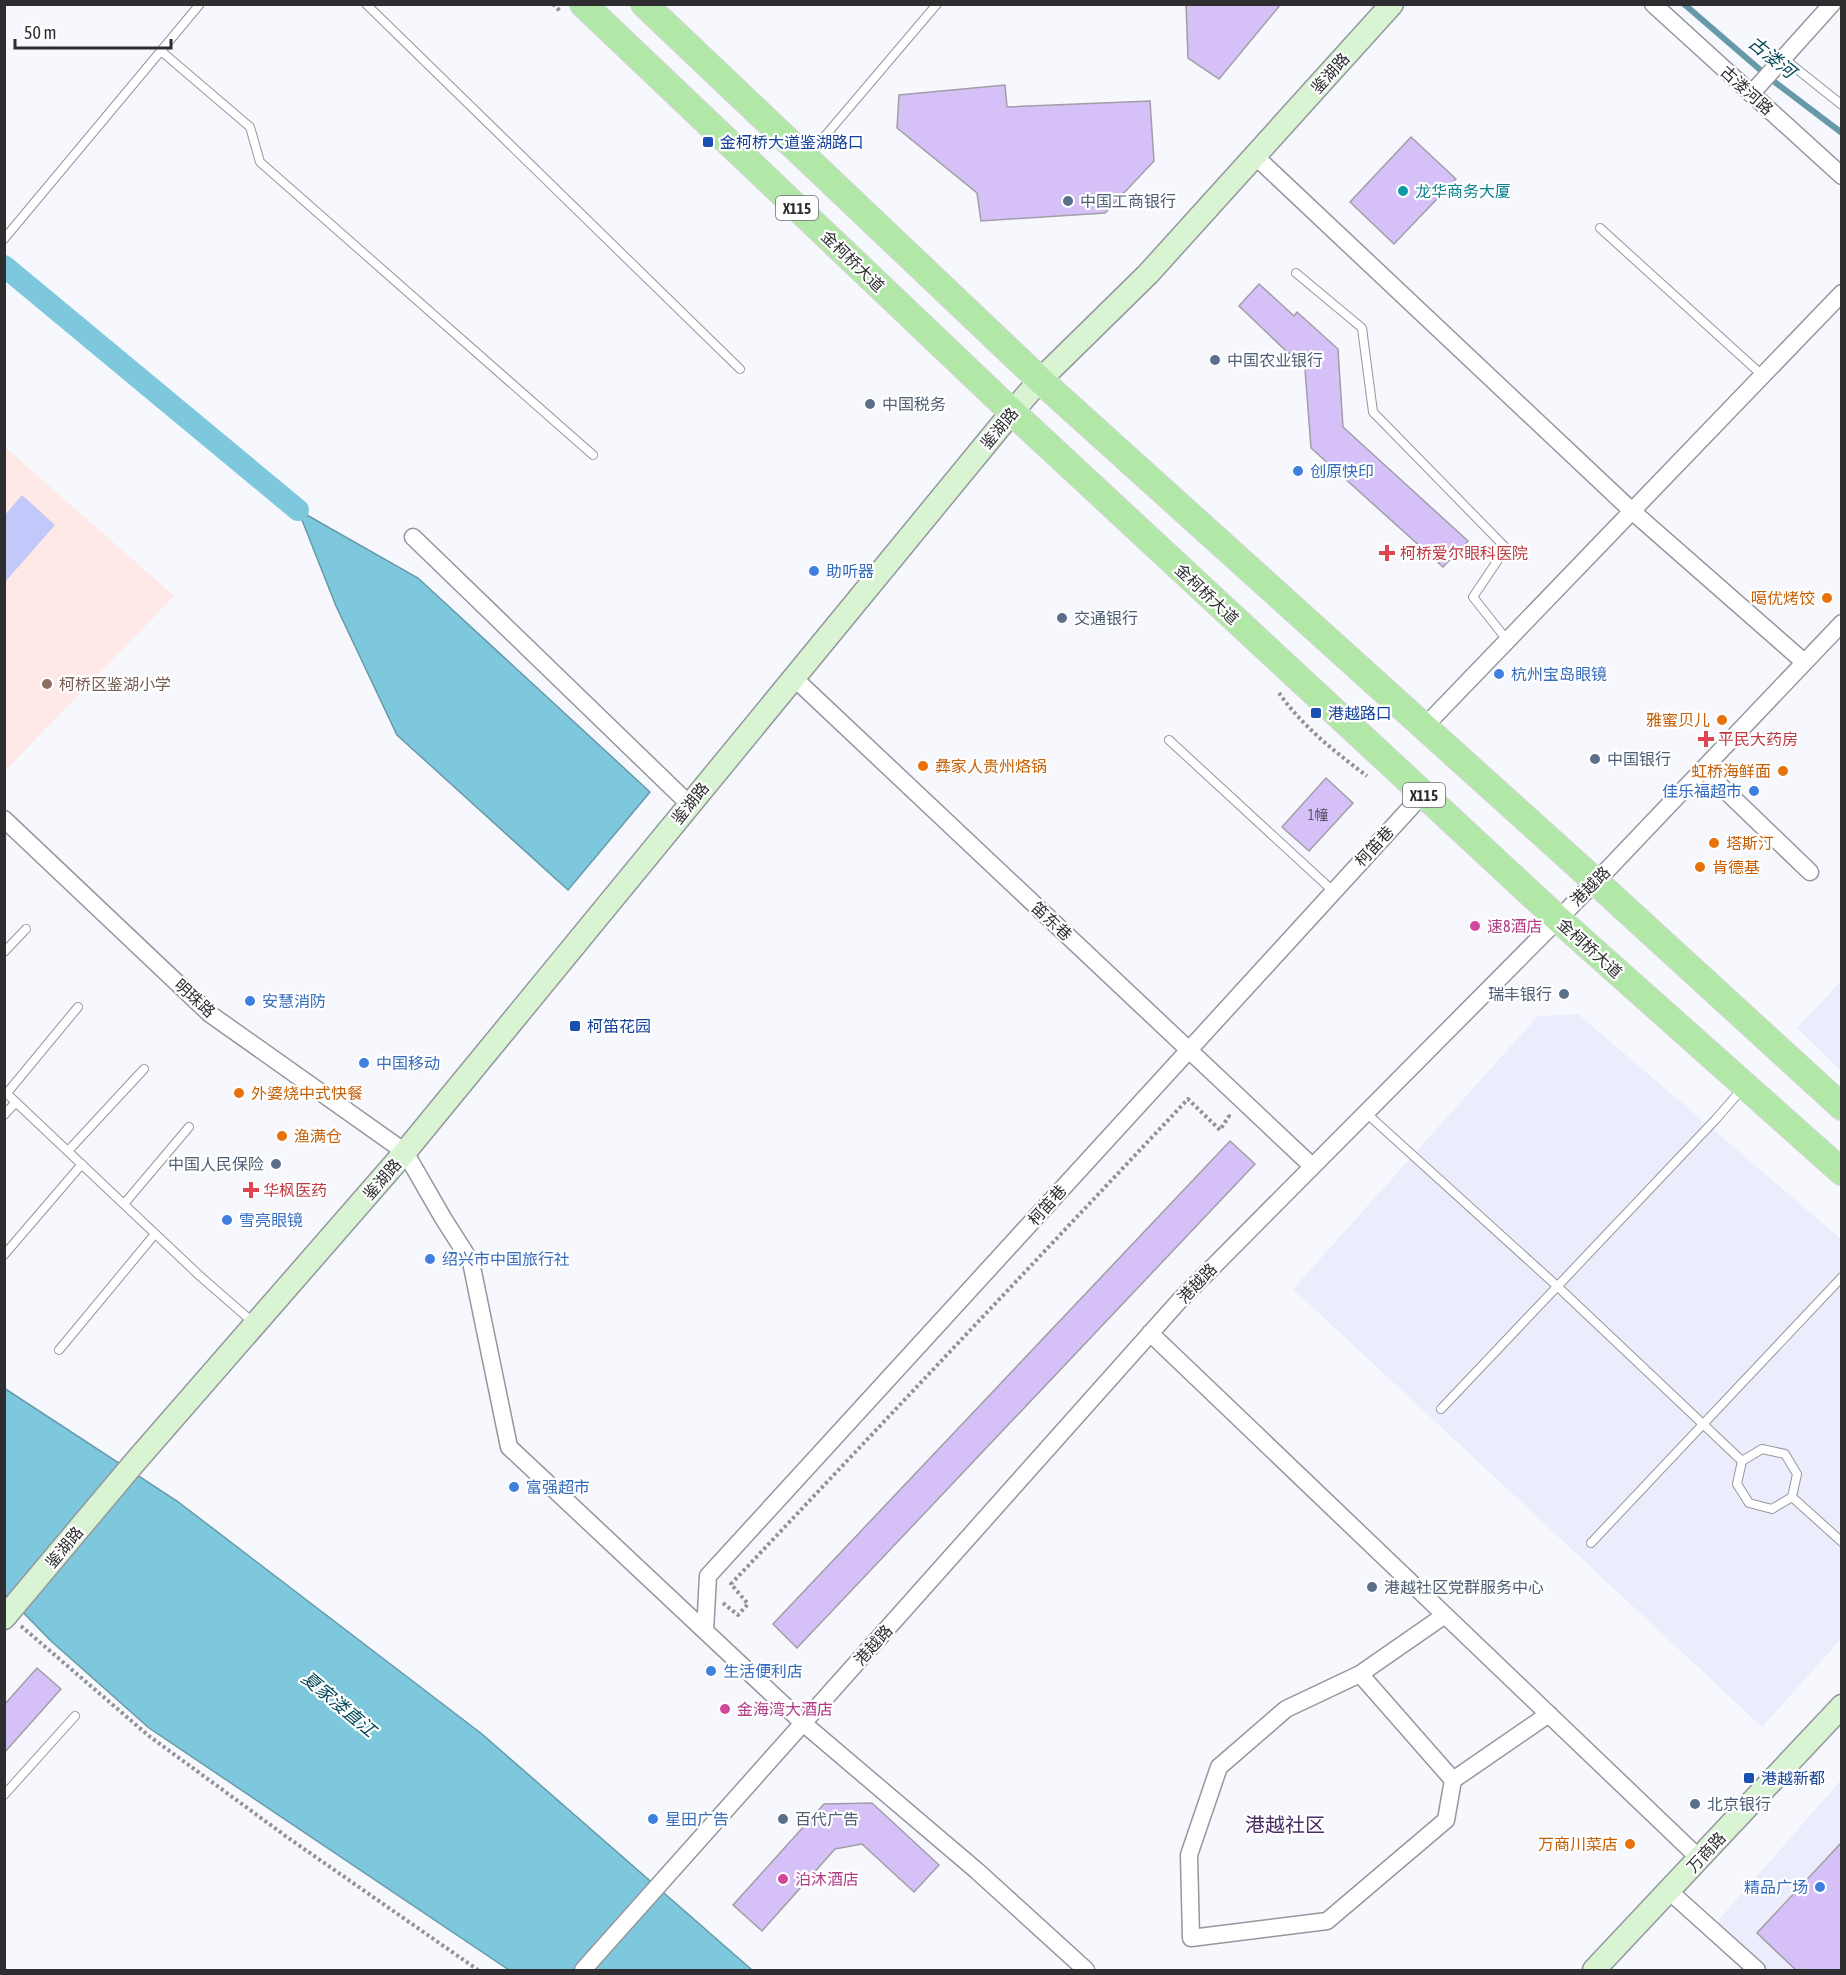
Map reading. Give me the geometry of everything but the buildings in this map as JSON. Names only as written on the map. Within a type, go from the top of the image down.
[{"type":"main road","name":"金柯桥大道","points":[[583,4],[1012,412],[1558,920],[1842,1172]]},
{"type":"main road","name":"X115","points":[[644,4],[1040,380],[1842,1107]]},
{"type":"street","name":"鉴湖路","points":[[9,1613],[135,1462],[405,1152],[793,676],[1012,412],[1040,380],[1148,274],[1392,4]]},
{"type":"street","points":[[1756,89],[1832,4]]},
{"type":"street","name":"古溇河路","points":[[1654,5],[1756,89],[1842,176]]},
{"type":"street","points":[[1255,156],[1632,511],[1804,662]]},
{"type":"street","points":[[1424,726],[1842,293]]},
{"type":"street","points":[[413,537],[689,804]]},
{"type":"street","name":"港越路","points":[[583,1971],[1180,1300],[1558,920],[1842,623]]},
{"type":"street","name":"笛东巷","points":[[793,676],[1312,1166]]},
{"type":"street","points":[[1703,769],[1810,872]]},
{"type":"street","name":"柯笛巷","points":[[705,1631],[708,1576],[1423,794]]},
{"type":"street","name":"明珠路","points":[[4,819],[210,1014],[405,1152]]},
{"type":"street","points":[[405,1152],[471,1262],[509,1447],[803,1723],[976,1870],[1086,1971]]},
{"type":"street","points":[[1150,1333],[1699,1858]]},
{"type":"street","points":[[1445,1615],[1360,1674],[1286,1709],[1219,1767],[1189,1855],[1191,1938],[1327,1921],[1446,1821],[1453,1780],[1549,1714]]},
{"type":"street","points":[[1360,1674],[1453,1780]]},
{"type":"street","name":"万商路","points":[[1594,1971],[1842,1706]]},
{"type":"street","points":[[1669,1891],[1757,1971]]},
{"type":"lane","points":[[7,237],[200,4]]},
{"type":"lane","points":[[366,4],[740,369]]},
{"type":"lane","points":[[806,158],[937,4]]},
{"type":"lane","points":[[161,51],[250,127],[260,162],[593,455]]},
{"type":"lane","points":[[1779,64],[1842,105]]},
{"type":"lane","points":[[1600,228],[1762,375]]},
{"type":"lane","points":[[1296,273],[1362,328],[1373,412],[1506,548],[1473,597],[1507,640]]},
{"type":"lane","points":[[1168,740],[1333,891]]},
{"type":"lane","points":[[4,952],[26,929]]},
{"type":"lane","points":[[78,1007],[6,1092],[155,1234],[255,1324]]},
{"type":"lane","points":[[68,1151],[144,1070]]},
{"type":"lane","points":[[1441,1409],[1745,1086]]},
{"type":"lane","points":[[4,1116],[16,1102]]},
{"type":"lane","points":[[1365,1112],[1557,1286],[1742,1461]]},
{"type":"lane","points":[[124,1204],[189,1127]]},
{"type":"lane","points":[[4,1255],[82,1164]]},
{"type":"lane","points":[[59,1350],[155,1234]]},
{"type":"lane","points":[[1591,1543],[1842,1277]]},
{"type":"lane","points":[[1762,1449],[1785,1454],[1797,1474],[1792,1497],[1772,1509],[1749,1503],[1737,1484],[1742,1461],[1762,1449]]},
{"type":"lane","points":[[1792,1497],[1842,1542]]},
{"type":"lane","points":[[4,1795],[75,1716]]},
{"type":"path","points":[[708,1589],[738,1615],[748,1604],[731,1584],[1188,1099],[1220,1130],[1229,1116],[1222,1109]]},
{"type":"path","points":[[9,1613],[149,1736],[287,1837],[478,1971]]},
{"type":"shaded area","name":"柯桥区鉴湖小学","points":[[5,447],[174,596],[5,771]]},
{"type":"shaded area","points":[[22,495],[55,525],[5,582],[5,515]]},
{"type":"shaded area","points":[[1841,981],[1841,1071],[1797,1028]]},
{"type":"shaded area","points":[[1578,1014],[1841,1239],[1841,1639],[1762,1727],[1293,1289],[1538,1016]]},
{"type":"shaded area","points":[[1841,1780],[1841,1970],[1763,1970],[1714,1925]]},
{"type":"water","points":[[298,510],[418,578],[650,792],[568,890],[397,735],[336,606]]},
{"type":"water","name":"夏家溇直江","points":[[4,1388],[177,1501],[482,1734],[752,1970],[509,1970],[149,1728],[51,1641],[5,1594]]},
{"type":"waterway","name":"古溇河","points":[[1684,4],[1772,80],[1842,133]]},
{"type":"waterway","points":[[4,266],[298,510]]},
{"type":"place","name":"金柯桥大道鉴湖路口","points":[[708,142]]},
{"type":"place","name":"龙华商务大厦","points":[[1403,191]]},
{"type":"place","name":"中国工商银行","points":[[1068,201]]},
{"type":"place","name":"中国农业银行","points":[[1215,360]]},
{"type":"place","name":"中国税务","points":[[870,404]]},
{"type":"place","name":"创原快印","points":[[1298,471]]},
{"type":"place","name":"柯桥爱尔眼科医院","points":[[1387,553]]},
{"type":"place","name":"助听器","points":[[814,571]]},
{"type":"place","name":"噶优烤饺","points":[[1827,598]]},
{"type":"place","name":"交通银行","points":[[1062,618]]},
{"type":"place","name":"杭州宝岛眼镜","points":[[1499,674]]},
{"type":"place","name":"柯桥区鉴湖小学","points":[[47,684]]},
{"type":"place","name":"港越路口","points":[[1316,713]]},
{"type":"place","name":"雅蜜贝儿","points":[[1722,720]]},
{"type":"place","name":"平民大药房","points":[[1706,739]]},
{"type":"place","name":"中国银行","points":[[1595,759]]},
{"type":"place","name":"彝家人贵州烙锅","points":[[923,766]]},
{"type":"place","name":"虹桥海鲜面","points":[[1783,771]]},
{"type":"place","name":"佳乐福超市","points":[[1754,791]]},
{"type":"place","name":"塔斯汀","points":[[1714,843]]},
{"type":"place","name":"肯德基","points":[[1700,867]]},
{"type":"place","name":"速8酒店","points":[[1475,926]]},
{"type":"place","name":"瑞丰银行","points":[[1564,994]]},
{"type":"place","name":"安慧消防","points":[[250,1001]]},
{"type":"place","name":"柯笛花园","points":[[575,1026]]},
{"type":"place","name":"中国移动","points":[[364,1063]]},
{"type":"place","name":"外婆烧中式快餐","points":[[239,1093]]},
{"type":"place","name":"渔满仓","points":[[282,1136]]},
{"type":"place","name":"中国人民保险","points":[[276,1164]]},
{"type":"place","name":"华枫医药","points":[[251,1190]]},
{"type":"place","name":"雪亮眼镜","points":[[227,1220]]},
{"type":"place","name":"绍兴市中国旅行社","points":[[430,1259]]},
{"type":"place","name":"富强超市","points":[[514,1487]]},
{"type":"place","name":"港越社区党群服务中心","points":[[1372,1587]]},
{"type":"place","name":"生活便利店","points":[[711,1671]]},
{"type":"place","name":"金海湾大酒店","points":[[725,1709]]},
{"type":"place","name":"港越新都","points":[[1749,1778]]},
{"type":"place","name":"北京银行","points":[[1695,1804]]},
{"type":"place","name":"星田广告","points":[[653,1819]]},
{"type":"place","name":"百代广告","points":[[783,1819]]},
{"type":"place","name":"万商川菜店","points":[[1630,1844]]},
{"type":"place","name":"泊沐酒店","points":[[783,1879]]},
{"type":"place","name":"精品广场","points":[[1820,1887]]},
{"type":"district","name":"港越社区","points":[[1285,1824]]}]
